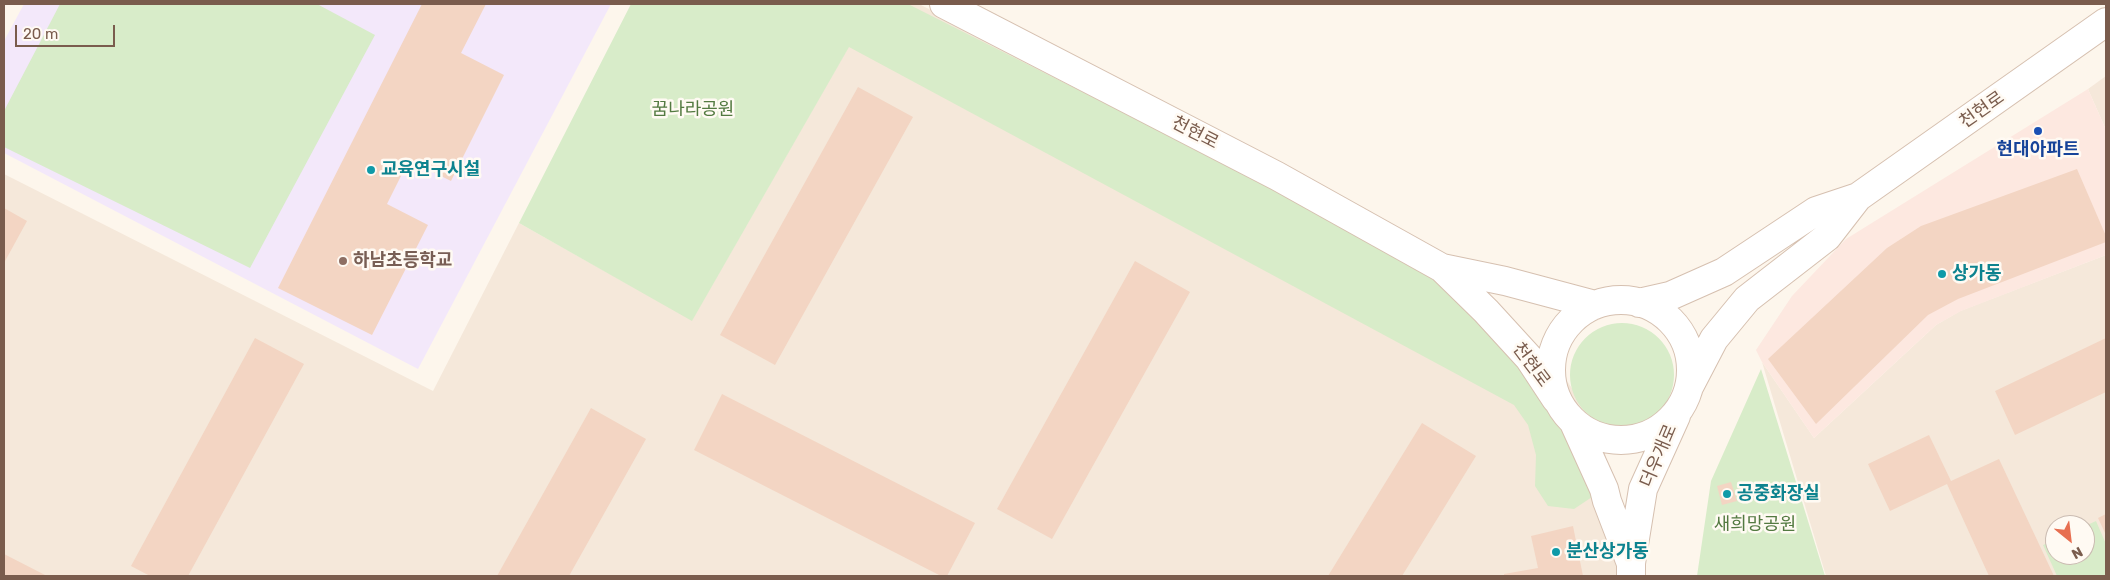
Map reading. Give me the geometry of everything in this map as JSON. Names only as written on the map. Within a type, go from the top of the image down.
[{"type":"main road","name":"천현로","points":[[944,4],[1277,176],[1442,268],[1486,310],[1529,358],[1556,400]]},
{"type":"main road","name":"천현로","points":[[1639,303],[1670,296],[1724,272],[1816,211],[1858,197],[2106,22]]},
{"type":"main road","name":"천현로","points":[[1684,398],[1714,339],[1747,299],[1827,237],[1858,197]]},
{"type":"main road","name":"천현로","points":[[1442,268],[1505,281],[1594,305]]},
{"type":"main road","points":[[1617,300],[1639,303],[1659,311],[1675,325],[1686,344],[1691,365],[1684,398],[1663,427],[1642,437],[1619,441],[1596,436],[1575,425],[1556,400],[1550,377],[1552,355],[1560,334],[1575,317],[1594,305],[1617,300]]},
{"type":"main road","name":"더우개로","points":[[1631,569],[1643,490],[1684,398]]},
{"type":"main road","name":"더우개로","points":[[1575,425],[1604,489],[1631,569]]},
{"type":"shaded area","name":"하남초등학교","points":[[24,4],[611,4],[418,369],[4,153],[4,41]]},
{"type":"shaded area","points":[[873,4],[919,4],[1449,272],[1505,311],[1559,370],[1584,405],[1603,443],[1615,504],[1617,576],[4,576],[4,174],[433,391],[519,223],[692,320]]},
{"type":"shaded area","points":[[2106,76],[2106,130],[2088,89]]},
{"type":"shaded area","points":[[2088,89],[2106,130],[2106,255],[1961,311],[1936,325],[1814,438],[1762,362],[1756,350],[1792,296],[1846,239]]},
{"type":"shaded area","points":[[2106,255],[2106,576],[1826,576],[1762,362],[1814,438],[1936,325],[1960,311]]},
{"type":"green space","points":[[60,4],[317,4],[375,35],[250,268],[4,147],[4,111]]},
{"type":"green space","name":"꿈나라공원","points":[[631,4],[908,4],[1445,275],[1552,373],[1577,406],[1596,443],[1598,493],[1574,509],[1548,506],[1535,486],[1536,455],[1528,425],[1514,405],[849,47],[692,321],[519,223]]},
{"type":"green space","points":[[1622,323],[1642,327],[1659,338],[1670,355],[1674,375],[1670,395],[1659,412],[1642,423],[1622,427],[1602,423],[1585,412],[1574,395],[1570,375],[1574,355],[1585,338],[1602,327]]},
{"type":"green space","name":"새희망공원","points":[[1761,369],[1825,576],[1697,576],[1711,481]]},
{"type":"green space","points":[[2095,521],[2106,544],[2106,576],[2057,576],[2052,565],[2095,565]]},
{"type":"building","name":"교육연구시설","points":[[422,4],[486,4],[461,53],[504,75],[451,181],[409,160],[387,204],[428,225],[372,335],[278,288]]},
{"type":"building","points":[[858,87],[913,117],[775,365],[720,335]]},
{"type":"building","name":"상가동","points":[[2077,169],[2106,236],[2106,242],[1958,299],[1928,315],[1816,424],[1768,359],[1887,248],[1921,226]]},
{"type":"building","points":[[4,208],[27,221],[4,263]]},
{"type":"building","points":[[1135,261],[1190,292],[1052,539],[997,509]]},
{"type":"building","points":[[255,338],[304,364],[188,576],[150,576],[131,566]]},
{"type":"building","points":[[2106,338],[2106,392],[2015,435],[1995,391]]},
{"type":"building","points":[[722,394],[975,523],[947,576],[941,576],[694,450]]},
{"type":"building","points":[[591,408],[646,439],[569,576],[497,576]]},
{"type":"building","points":[[1422,423],[1476,456],[1402,576],[1328,576]]},
{"type":"building","points":[[1929,435],[1951,481],[1999,459],[2045,557],[2045,565],[2049,565],[2054,576],[1989,576],[1947,484],[1890,511],[1868,464]]},
{"type":"building","name":"공중화장실","points":[[1731,482],[1737,501],[1722,505],[1717,486]]},
{"type":"building","points":[[2106,514],[2106,535],[2098,518]]},
{"type":"building","name":"분산상가동","points":[[1573,526],[1583,576],[1504,576],[1504,574],[1538,568],[1531,536]]},
{"type":"building","points":[[4,554],[47,576],[4,576]]},
{"type":"place","name":"현대아파트","points":[[2038,131]]},
{"type":"place","name":"교육연구시설","points":[[371,170]]},
{"type":"place","name":"하남초등학교","points":[[343,261]]},
{"type":"place","name":"상가동","points":[[1942,274]]},
{"type":"place","name":"공중화장실","points":[[1727,494]]},
{"type":"place","name":"분산상가동","points":[[1556,552]]}]
